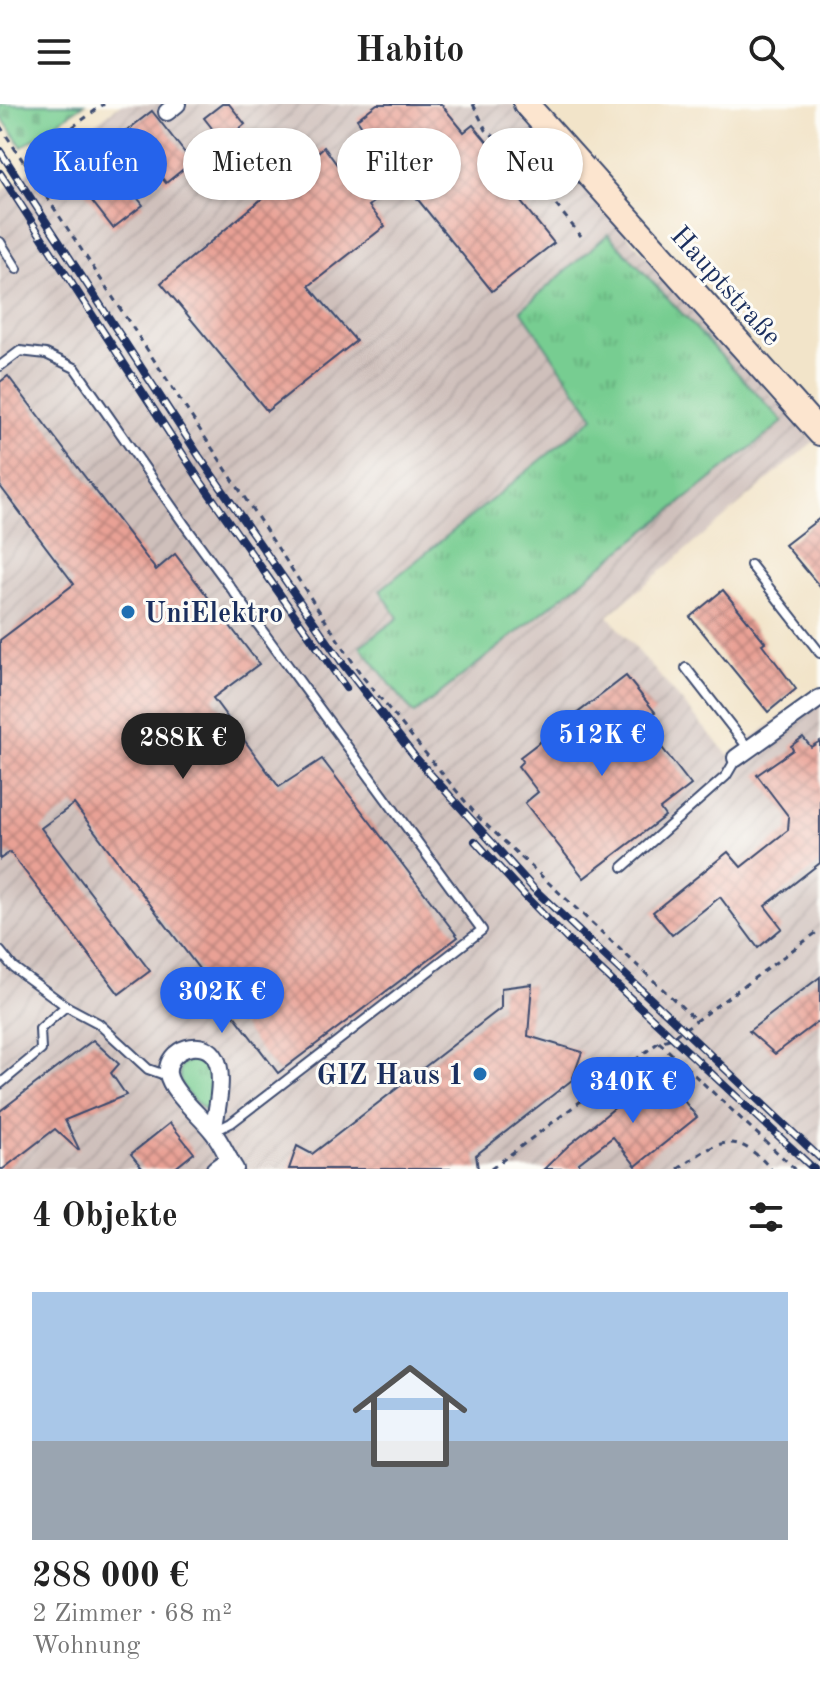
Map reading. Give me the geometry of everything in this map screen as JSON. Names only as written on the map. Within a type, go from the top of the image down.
[{"type":"street","name":"Hauptstraße","points":[[526,104],[820,433]]},
{"type":"street","points":[[742,754],[820,698]]},
{"type":"street","points":[[213,1132],[219,1071],[216,1057],[208,1050],[188,1047],[172,1059],[168,1076],[213,1132],[226,1166]]},
{"type":"lane","points":[[0,242],[17,269]]},
{"type":"lane","points":[[0,366],[20,351],[46,354],[75,368],[184,524],[482,930],[231,1123],[213,1132]]},
{"type":"lane","points":[[751,565],[820,653]]},
{"type":"lane","points":[[623,867],[726,776],[742,754],[686,668]]},
{"type":"lane","points":[[0,951],[13,967],[66,1006],[98,1023],[148,1069],[168,1076]]},
{"type":"lane","points":[[0,1084],[41,1050],[40,1029],[66,1006]]},
{"type":"path","points":[[71,128],[104,104]]},
{"type":"path","points":[[473,104],[486,130],[514,153],[581,236]]},
{"type":"path","points":[[0,126],[24,163]]},
{"type":"path","points":[[48,200],[362,676],[478,817],[697,1021]]},
{"type":"path","points":[[491,1169],[659,1042],[697,1021],[820,930]]},
{"type":"path","points":[[659,1042],[795,1169]]},
{"type":"path","points":[[615,1075],[631,1095]]},
{"type":"path","points":[[678,1169],[706,1149],[736,1143],[759,1155],[771,1169]]},
{"type":"shaded area","points":[[121,104],[512,104],[533,128],[477,128],[477,200],[583,200],[583,185],[814,441],[608,616],[728,755],[820,689],[820,1169],[0,1169],[0,193],[24,175],[24,200],[167,200],[167,128],[88,128]]},
{"type":"green space","points":[[0,104],[84,104],[49,128],[24,128],[22,147],[0,115]]},
{"type":"green space","points":[[608,234],[783,422],[414,714],[360,646],[398,618],[380,590],[594,417],[521,310]]},
{"type":"green space","points":[[191,1059],[203,1061],[210,1072],[209,1113],[187,1093],[180,1081],[181,1066]]},
{"type":"building","points":[[222,104],[229,104],[245,124],[240,128],[212,128],[204,118]]},
{"type":"building","points":[[377,104],[441,104],[461,128],[363,128],[357,119]]},
{"type":"building","points":[[152,111],[165,128],[130,128]]},
{"type":"building","points":[[473,125],[477,130],[477,200],[519,200],[554,243],[492,291],[418,200],[461,200],[461,128],[464,132]]},
{"type":"building","points":[[167,130],[183,151],[183,169],[167,182]]},
{"type":"building","points":[[324,147],[337,165],[337,200],[377,200],[369,206],[385,226],[309,286],[356,341],[267,411],[161,283],[260,200],[321,200],[321,150]]},
{"type":"building","points":[[91,200],[139,200],[143,205],[113,228]]},
{"type":"building","points":[[8,376],[156,570],[175,554],[259,664],[213,698],[279,787],[322,759],[458,937],[278,1073],[74,804],[41,828],[150,971],[119,994],[10,852],[0,859],[0,640],[74,584],[0,486],[0,382]]},
{"type":"building","points":[[820,518],[820,587],[785,545]]},
{"type":"building","points":[[723,590],[765,642],[762,644],[796,689],[768,712],[690,617]]},
{"type":"building","points":[[626,676],[655,712],[642,722],[691,785],[660,809],[665,816],[584,878],[525,803],[538,792],[518,766],[523,761],[520,757]]},
{"type":"building","points":[[803,737],[811,747],[820,741],[820,863],[765,906],[782,928],[758,948],[720,897],[672,935],[653,912],[728,852],[741,867],[788,830],[789,817],[757,775],[793,750],[791,746]]},
{"type":"building","points":[[820,977],[820,1020],[775,1054],[749,1031]]},
{"type":"building","points":[[532,984],[528,1036],[582,1052],[572,1080],[476,1155],[478,1169],[289,1169],[297,1146],[312,1154],[501,1008],[501,988]]},
{"type":"building","points":[[93,1040],[119,1064],[111,1073],[126,1095],[65,1120],[78,1150],[55,1129],[0,1169],[0,1111]]},
{"type":"building","points":[[660,1071],[697,1117],[636,1166],[613,1137],[579,1163],[580,1169],[544,1169],[569,1145]]},
{"type":"building","points":[[170,1123],[194,1153],[174,1169],[143,1169],[131,1154]]},
{"type":"railway","points":[[0,151],[199,456],[343,664],[415,757],[534,889],[820,1158]]},
{"type":"railway","points":[[0,173],[201,482],[346,688]]},
{"type":"railway","points":[[475,841],[567,939],[814,1169]]},
{"type":"place","name":"UniElektro","points":[[128,612]]},
{"type":"place","name":"GIZ Haus 1","points":[[480,1074]]}]
